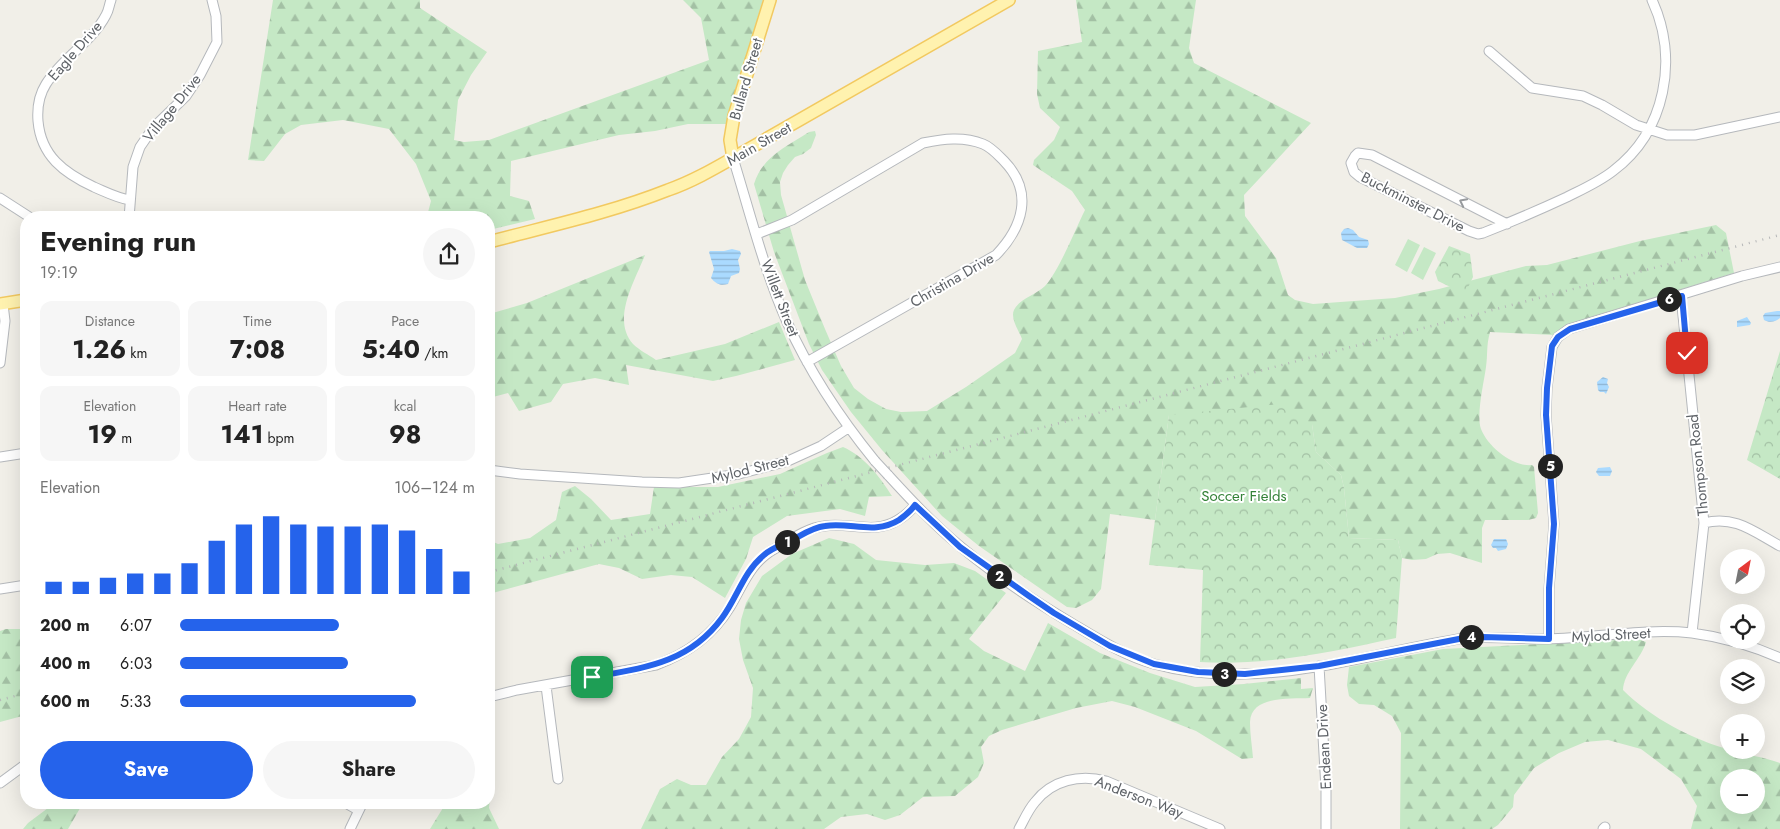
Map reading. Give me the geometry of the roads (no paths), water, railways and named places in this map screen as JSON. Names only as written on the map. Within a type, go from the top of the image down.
[{"type":"main road","name":"Bullard Street","points":[[733,158],[730,140],[734,116],[770,0]]},
{"type":"main road","name":"Main Street","points":[[495,240],[635,203],[684,184],[733,158],[1009,0]]},
{"type":"main road","points":[[2,304],[20,301]]},
{"type":"street","name":"Eagle Drive","points":[[111,0],[107,14],[101,22],[46,84],[38,105],[39,128],[48,154],[62,169],[74,178],[115,196],[130,200]]},
{"type":"street","name":"Village Drive","points":[[129,211],[133,167],[140,147],[154,128],[186,96],[200,75],[217,42],[216,16],[212,0]]},
{"type":"street","name":"Buckminster Drive","points":[[1506,224],[1372,155],[1358,154],[1351,163],[1354,172],[1360,177],[1474,233],[1483,233],[1506,224],[1529,215],[1602,179],[1629,157],[1648,130],[1659,108],[1667,67],[1664,34],[1652,0]]},
{"type":"street","points":[[1489,52],[1532,88],[1583,96],[1624,119],[1648,130],[1667,135],[1686,137],[1780,117]]},
{"type":"street","name":"Christina Drive","points":[[757,234],[792,220],[923,143],[939,139],[954,138],[986,144],[1017,177],[1022,193],[1021,213],[1013,235],[996,255],[807,362]]},
{"type":"street","name":"Willett Street","points":[[733,158],[786,321],[807,362],[848,428]]},
{"type":"street","points":[[0,198],[20,211]]},
{"type":"street","points":[[1549,639],[1549,588],[1554,524],[1546,415],[1552,346],[1558,337],[1570,329],[1742,276],[1780,267]]},
{"type":"street","name":"Thompson Road","points":[[1682,296],[1704,523],[1692,633]]},
{"type":"street","points":[[0,363],[5,321],[2,304]]},
{"type":"street","name":"Mylod Street","points":[[495,471],[520,474],[679,483],[739,474],[788,461],[821,446],[848,428],[915,505],[960,547],[1004,580],[1054,613],[1129,655],[1154,664],[1215,674],[1245,674],[1319,666],[1464,638],[1549,639],[1642,632],[1692,633],[1732,642],[1780,658]]},
{"type":"street","points":[[0,457],[20,454]]},
{"type":"street","points":[[495,696],[517,690],[656,665],[672,659],[699,642],[722,619],[750,571],[764,555],[822,526],[842,525],[869,528],[886,525],[910,513],[915,505]]},
{"type":"street","points":[[1704,523],[1729,520],[1780,546]]},
{"type":"street","points":[[0,589],[20,586]]},
{"type":"street","name":"Endean Drive","points":[[1319,666],[1326,789],[1326,829]]},
{"type":"street","points":[[546,686],[558,779]]},
{"type":"street","points":[[0,783],[20,768]]},
{"type":"street","name":"Anderson Way","points":[[1019,829],[1035,802],[1047,790],[1070,779],[1088,777],[1106,781],[1220,829]]},
{"type":"street","points":[[350,829],[359,809]]},
{"type":"water","points":[[1344,229],[1353,230],[1359,237],[1368,240],[1367,248],[1357,248],[1342,240],[1341,233]]},
{"type":"water","points":[[732,249],[740,251],[741,254],[738,260],[739,273],[731,276],[728,284],[718,284],[711,278],[714,269],[709,252]]},
{"type":"water","points":[[1780,311],[1780,318],[1770,322],[1764,320],[1763,316],[1765,313]]},
{"type":"water","points":[[1747,317],[1751,323],[1750,325],[1737,327],[1737,321]]},
{"type":"water","points":[[1603,377],[1608,379],[1609,387],[1606,394],[1598,390],[1597,382]]},
{"type":"water","points":[[1610,467],[1612,471],[1610,476],[1599,476],[1596,472],[1598,468]]},
{"type":"water","points":[[1494,539],[1506,539],[1508,544],[1506,549],[1498,551],[1496,548],[1493,548],[1491,545]]},
{"type":"railway","points":[[495,570],[1780,235]]},
{"type":"railway","points":[[0,700],[20,695]]},
{"type":"park label","name":"Soccer Fields","points":[[1244,496]]}]
